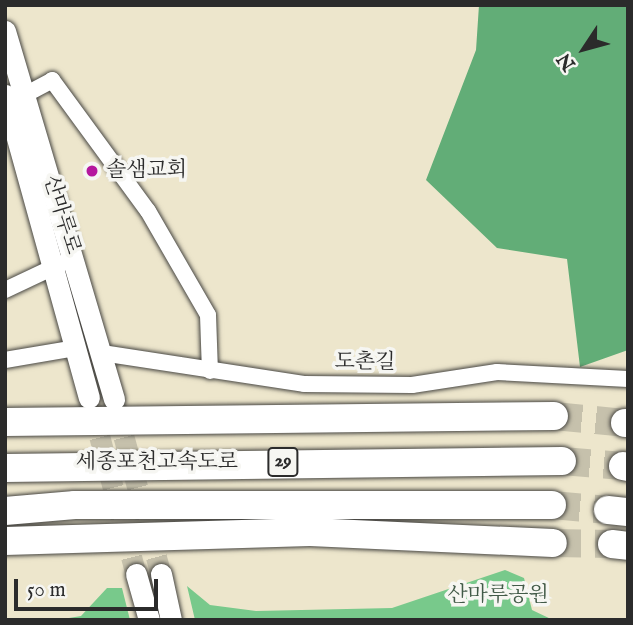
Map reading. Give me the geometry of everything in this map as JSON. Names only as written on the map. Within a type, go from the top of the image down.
[{"type":"highway","points":[[5,422],[554,416]]},
{"type":"highway","name":"세종포천고속도로","points":[[5,468],[562,461]]},
{"type":"highway","name":"세종포천고속도로","points":[[5,511],[89,505],[552,505]]},
{"type":"highway","points":[[5,541],[310,532],[553,543]]},
{"type":"street","name":"산마루로","points":[[5,31],[13,98],[65,262],[103,353],[114,399]]},
{"type":"street","points":[[13,98],[52,80],[155,222],[208,315],[209,371]]},
{"type":"street","name":"산마루로","points":[[65,262],[75,348],[89,398]]},
{"type":"street","points":[[5,290],[65,262]]},
{"type":"street","points":[[5,360],[75,348]]},
{"type":"street","name":"도촌길","points":[[103,353],[304,384],[412,385],[497,372],[628,379]]},
{"type":"street","points":[[136,574],[149,620]]},
{"type":"street","points":[[161,574],[171,620]]},
{"type":"green space","points":[[479,5],[628,5],[628,350],[580,367],[567,259],[497,248],[426,180],[476,50]]},
{"type":"green space","name":"산마루공원","points":[[505,570],[524,578],[532,610],[553,620],[195,620],[187,586],[210,605],[256,611],[392,608]]},
{"type":"green space","points":[[107,588],[122,588],[130,620],[57,620],[81,616]]},
{"type":"tunnel","points":[[92,407],[136,574]]},
{"type":"tunnel","points":[[116,407],[161,574]]},
{"type":"tunnel","points":[[554,416],[625,423]]},
{"type":"tunnel","points":[[562,461],[623,466]]},
{"type":"tunnel","points":[[552,505],[608,510]]},
{"type":"tunnel","points":[[553,543],[612,544]]},
{"type":"place","name":"솔샘교회","points":[[92,171]]}]
